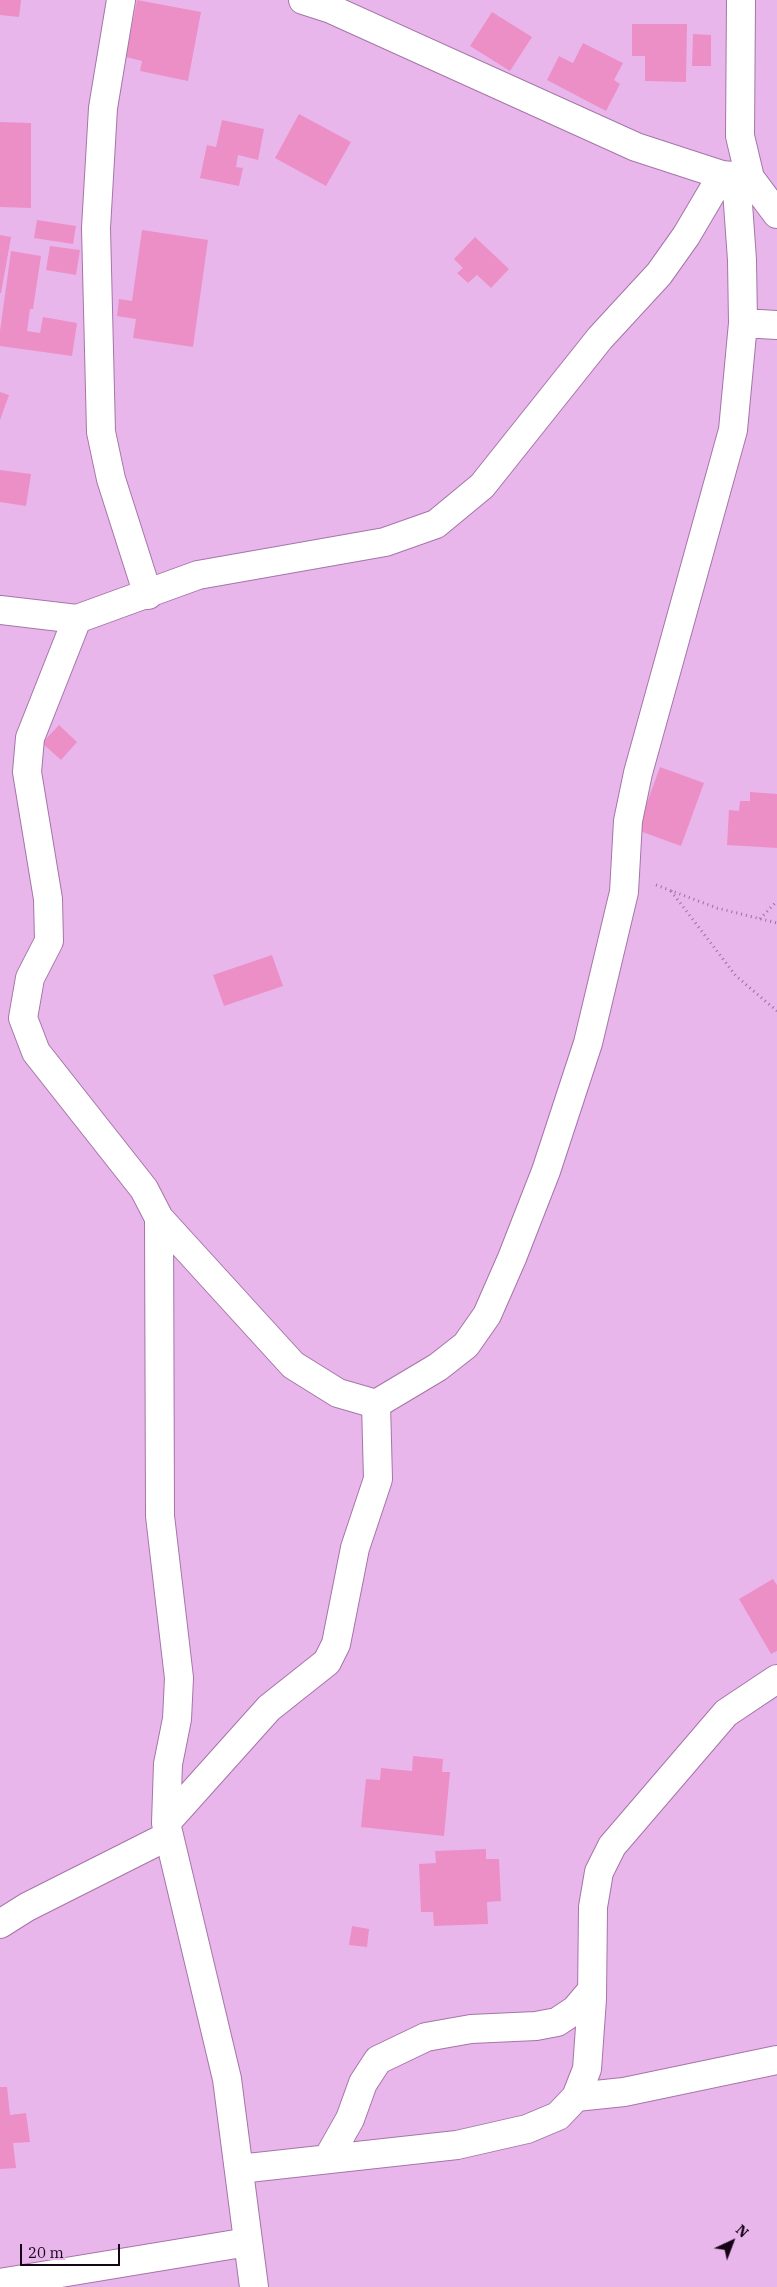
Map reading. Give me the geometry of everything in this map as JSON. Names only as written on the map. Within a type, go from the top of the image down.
[{"type":"street","points":[[121,0],[103,108],[96,228],[101,432],[111,479],[148,595]]},
{"type":"street","points":[[303,0],[331,9],[636,147],[736,176],[777,214]]},
{"type":"street","points":[[77,619],[30,738],[26,772],[48,899],[49,941],[12,1017],[36,1052],[144,1189],[159,1218],[292,1365],[338,1393],[376,1404],[438,1367],[466,1345],[486,1315],[546,1171],[588,1043],[624,892],[628,821],[638,773],[733,430],[743,324],[742,260],[736,176],[740,136],[741,0]]},
{"type":"street","points":[[0,610],[77,619],[148,595],[198,575],[385,542],[436,524],[482,486],[600,338],[659,274],[686,236],[736,176]]},
{"type":"street","points":[[743,324],[777,325]]},
{"type":"street","points":[[159,1218],[160,1516],[179,1678],[178,1719],[168,1764],[167,1829],[227,2079],[254,2287]]},
{"type":"street","points":[[0,1924],[167,1829],[269,1708],[327,1662],[336,1644],[355,1548],[378,1479],[376,1404]]},
{"type":"street","points":[[239,2169],[457,2145],[527,2130],[558,2116],[576,2097],[588,2069],[592,1990],[593,1907],[599,1872],[612,1846],[726,1714],[777,1679]]},
{"type":"street","points":[[328,2158],[350,2120],[363,2083],[378,2060],[426,2037],[471,2029],[536,2026],[557,2022],[575,2010],[592,1990]]},
{"type":"street","points":[[576,2097],[624,2092],[777,2060]]},
{"type":"street","points":[[11,2283],[248,2242]]},
{"type":"path","points":[[625,874],[717,908],[777,923]]},
{"type":"path","points":[[671,891],[736,976],[777,1010]]},
{"type":"path","points":[[760,919],[777,901]]},
{"type":"building","points":[[0,0],[21,0],[19,17],[0,15]]},
{"type":"building","points":[[137,0],[201,12],[188,81],[140,71],[142,61],[126,57]]},
{"type":"building","points":[[492,12],[532,37],[510,71],[470,46]]},
{"type":"building","points":[[632,24],[687,24],[686,82],[645,81],[645,56],[632,56]]},
{"type":"building","points":[[693,34],[711,35],[711,66],[692,66]]},
{"type":"building","points":[[583,43],[623,63],[614,80],[620,84],[606,111],[547,80],[559,56],[573,63]]},
{"type":"building","points":[[299,114],[351,142],[326,186],[275,158]]},
{"type":"building","points":[[222,120],[264,129],[258,160],[238,155],[236,167],[243,168],[239,186],[200,178],[207,145],[216,147]]},
{"type":"building","points":[[0,122],[31,123],[31,208],[0,207]]},
{"type":"building","points":[[37,220],[76,226],[73,244],[34,238]]},
{"type":"building","points":[[142,230],[208,240],[193,347],[133,338],[136,319],[117,316],[119,299],[132,301]]},
{"type":"building","points":[[0,235],[11,237],[1,293],[0,293]]},
{"type":"building","points":[[475,237],[509,269],[491,288],[477,275],[468,283],[457,273],[463,268],[454,259]]},
{"type":"building","points":[[50,246],[80,250],[76,275],[46,270]]},
{"type":"building","points":[[11,251],[41,256],[33,309],[30,309],[27,331],[40,333],[43,317],[77,323],[72,356],[0,346],[0,331]]},
{"type":"building","points":[[0,392],[9,395],[0,420]]},
{"type":"building","points":[[0,470],[31,474],[26,506],[0,502]]},
{"type":"building","points":[[59,725],[77,742],[61,760],[42,743]]},
{"type":"building","points":[[660,767],[704,783],[681,846],[637,830]]},
{"type":"building","points":[[750,792],[777,794],[777,848],[727,845],[729,810],[739,811],[740,801],[750,801]]},
{"type":"building","points":[[272,955],[283,986],[224,1006],[213,975]]},
{"type":"building","points":[[773,1579],[777,1585],[777,1651],[771,1654],[739,1599]]},
{"type":"building","points":[[413,1756],[443,1759],[442,1772],[450,1772],[444,1836],[361,1827],[366,1779],[380,1780],[381,1768],[412,1771]]},
{"type":"building","points":[[486,1849],[486,1859],[499,1859],[501,1901],[487,1902],[488,1924],[434,1926],[433,1912],[421,1912],[419,1864],[436,1863],[435,1851]]},
{"type":"building","points":[[352,1926],[369,1929],[367,1947],[349,1945]]},
{"type":"building","points":[[0,2087],[7,2087],[10,2115],[26,2113],[30,2142],[13,2143],[16,2168],[0,2169]]}]
